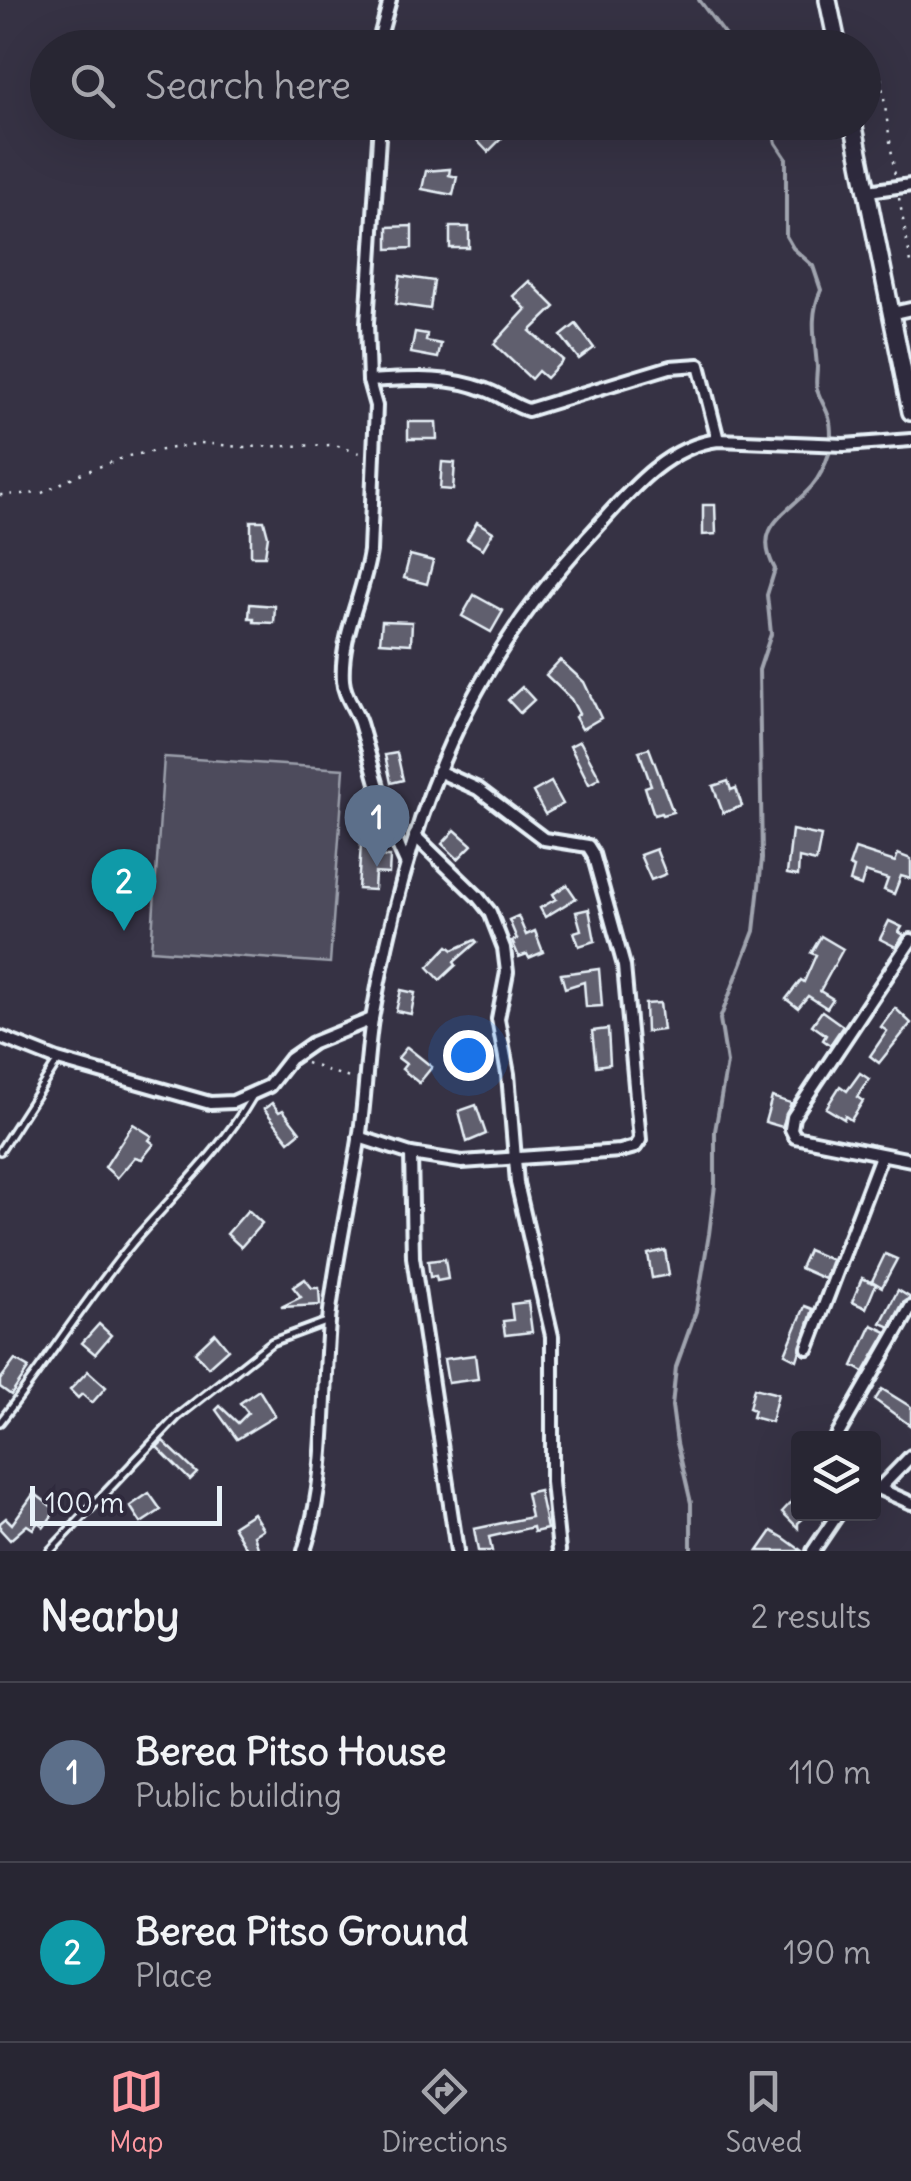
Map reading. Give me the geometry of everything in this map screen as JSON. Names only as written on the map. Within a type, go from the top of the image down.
[{"type":"main road","points":[[828,0],[834,30]]},
{"type":"main road","points":[[858,140],[911,412]]},
{"type":"street","points":[[382,30],[390,0]]},
{"type":"street","points":[[379,140],[367,323],[368,381],[376,406],[368,562],[354,606],[343,679],[364,737],[378,794],[407,864]]},
{"type":"street","points":[[868,191],[911,184]]},
{"type":"street","points":[[893,313],[911,309]]},
{"type":"street","points":[[368,381],[423,377],[455,381],[488,390],[528,410],[670,367],[699,365],[718,440]]},
{"type":"street","points":[[304,1551],[312,1528],[330,1321],[359,1137],[372,1020],[415,836],[456,726],[495,654],[557,570],[631,490],[670,456],[700,442],[718,440],[795,445],[911,440]]},
{"type":"street","points":[[359,1137],[411,1154],[462,1162],[620,1151],[635,1147],[640,1140],[624,966],[593,854],[588,846],[544,840],[478,788],[438,771]]},
{"type":"street","points":[[415,836],[490,912],[504,948],[507,972],[498,1018],[508,1074],[514,1160],[552,1336],[552,1482],[559,1551]]},
{"type":"street","points":[[911,940],[792,1122],[795,1137],[911,1160]]},
{"type":"street","points":[[0,1037],[58,1060],[210,1104],[233,1102],[253,1094],[268,1086],[290,1059],[313,1043],[372,1020]]},
{"type":"street","points":[[411,1154],[415,1272],[457,1551]]},
{"type":"street","points":[[808,1348],[881,1156]]},
{"type":"street","points":[[840,1431],[911,1307]]},
{"type":"street","points":[[881,1483],[911,1456]]},
{"type":"street","points":[[881,1490],[911,1503]]},
{"type":"street","points":[[813,1551],[833,1521]]},
{"type":"lane","points":[[0,1151],[58,1060]]},
{"type":"lane","points":[[0,1422],[132,1244],[218,1146],[253,1094]]},
{"type":"lane","points":[[50,1551],[177,1417],[272,1342],[330,1321]]},
{"type":"path","points":[[881,78],[911,263]]},
{"type":"path","points":[[0,495],[42,493],[76,475],[128,456],[202,443],[241,447],[335,445],[373,460]]},
{"type":"path","points":[[290,1059],[365,1084]]},
{"type":"shaded area","points":[[164,757],[344,769],[330,963],[151,950]]},
{"type":"building","points":[[477,140],[500,140],[488,152]]},
{"type":"building","points":[[450,169],[449,175],[457,177],[453,195],[422,189],[426,171]]},
{"type":"building","points":[[412,226],[412,248],[388,249],[388,227]]},
{"type":"building","points":[[450,227],[469,227],[469,248],[450,248]]},
{"type":"building","points":[[400,276],[434,281],[430,309],[396,304]]},
{"type":"building","points":[[529,281],[555,307],[530,331],[563,360],[546,378],[538,371],[531,379],[494,344],[526,309],[513,296]]},
{"type":"building","points":[[576,324],[594,348],[579,359],[561,336]]},
{"type":"building","points":[[415,332],[427,334],[426,341],[441,344],[438,358],[411,353]]},
{"type":"building","points":[[408,422],[436,422],[437,439],[408,439]]},
{"type":"building","points":[[442,462],[455,463],[453,490],[440,489]]},
{"type":"building","points":[[703,505],[715,505],[716,534],[703,535]]},
{"type":"building","points":[[251,521],[264,521],[268,536],[265,556],[251,556]]},
{"type":"building","points":[[477,522],[493,532],[483,549],[467,539]]},
{"type":"building","points":[[410,555],[433,561],[427,584],[404,578]]},
{"type":"building","points":[[474,595],[503,611],[491,632],[462,616]]},
{"type":"building","points":[[250,604],[275,606],[274,623],[254,622],[254,618],[249,618]]},
{"type":"building","points":[[382,621],[412,622],[411,644],[380,642]]},
{"type":"building","points":[[560,660],[584,682],[601,718],[582,729],[571,699],[546,675]]},
{"type":"building","points":[[522,687],[534,700],[520,713],[508,700]]},
{"type":"building","points":[[580,741],[600,778],[589,784],[570,746]]},
{"type":"building","points":[[649,748],[673,812],[654,815],[645,787],[651,785],[639,751]]},
{"type":"building","points":[[397,753],[403,780],[391,783],[385,755]]},
{"type":"building","points":[[728,781],[731,790],[736,788],[742,806],[723,813],[713,786]]},
{"type":"building","points":[[551,782],[563,804],[545,814],[533,792]]},
{"type":"building","points":[[455,830],[472,845],[458,859],[442,844]]},
{"type":"building","points":[[792,830],[821,836],[816,862],[799,858],[798,876],[787,874]]},
{"type":"building","points":[[361,844],[376,845],[375,857],[390,857],[389,874],[375,873],[374,890],[358,889]]},
{"type":"building","points":[[656,849],[666,874],[651,880],[640,855]]},
{"type":"building","points":[[855,849],[895,862],[898,854],[911,859],[911,879],[901,876],[894,894],[884,890],[888,879],[865,872],[861,886],[850,882],[854,868],[849,866]]},
{"type":"building","points":[[567,885],[576,898],[545,917],[540,908],[556,899],[553,894]]},
{"type":"building","points":[[589,909],[595,941],[579,946],[574,932],[581,930],[576,912]]},
{"type":"building","points":[[518,916],[526,935],[535,931],[543,952],[529,958],[527,954],[519,957],[509,920]]},
{"type":"building","points":[[889,921],[902,927],[899,932],[904,935],[896,947],[880,939]]},
{"type":"building","points":[[821,936],[843,949],[820,991],[833,999],[827,1008],[808,996],[798,1008],[786,999],[801,980],[804,982],[816,955],[811,953]]},
{"type":"building","points":[[475,940],[440,980],[428,967],[448,946],[453,950]]},
{"type":"building","points":[[599,969],[602,1006],[586,1007],[584,982],[565,988],[561,974]]},
{"type":"building","points":[[401,990],[415,993],[411,1014],[396,1011]]},
{"type":"building","points":[[660,1003],[663,1030],[646,1032],[645,1004]]},
{"type":"building","points":[[895,1008],[911,1023],[879,1063],[870,1056],[887,1031],[881,1027]]},
{"type":"building","points":[[822,1011],[843,1026],[830,1045],[823,1040],[826,1035],[812,1025]]},
{"type":"building","points":[[608,1029],[610,1064],[596,1066],[592,1031]]},
{"type":"building","points":[[407,1047],[432,1067],[419,1083],[402,1069],[406,1064],[398,1058]]},
{"type":"building","points":[[860,1073],[869,1079],[857,1097],[863,1101],[851,1120],[826,1108],[840,1086],[847,1091]]},
{"type":"building","points":[[772,1097],[791,1103],[782,1127],[765,1122]]},
{"type":"building","points":[[272,1103],[279,1112],[283,1110],[300,1132],[289,1141],[264,1109]]},
{"type":"building","points":[[476,1105],[486,1134],[467,1142],[459,1111]]},
{"type":"building","points":[[133,1124],[152,1136],[149,1140],[154,1144],[142,1159],[135,1157],[117,1178],[105,1167]]},
{"type":"building","points":[[248,1210],[262,1223],[241,1247],[227,1234]]},
{"type":"building","points":[[665,1250],[669,1275],[652,1278],[648,1254]]},
{"type":"building","points":[[808,1250],[832,1260],[825,1279],[800,1268]]},
{"type":"building","points":[[885,1254],[897,1259],[882,1287],[872,1281]]},
{"type":"building","points":[[445,1259],[448,1279],[437,1281],[436,1276],[430,1277],[428,1261]]},
{"type":"building","points":[[862,1278],[876,1284],[866,1308],[852,1302]]},
{"type":"building","points":[[305,1279],[312,1288],[319,1288],[320,1305],[281,1307],[301,1297],[293,1287]]},
{"type":"building","points":[[898,1290],[911,1298],[903,1303],[890,1327],[881,1323]]},
{"type":"building","points":[[528,1302],[532,1332],[505,1335],[503,1321],[513,1320],[511,1304]]},
{"type":"building","points":[[805,1306],[813,1309],[797,1360],[785,1354]]},
{"type":"building","points":[[99,1324],[111,1335],[95,1354],[82,1343]]},
{"type":"building","points":[[872,1325],[887,1332],[864,1372],[853,1366]]},
{"type":"building","points":[[215,1333],[228,1349],[208,1367],[195,1352]]},
{"type":"building","points":[[475,1355],[478,1379],[448,1383],[444,1359]]},
{"type":"building","points":[[15,1360],[29,1368],[11,1395],[0,1387],[0,1380]]},
{"type":"building","points":[[88,1371],[106,1387],[92,1403],[70,1390]]},
{"type":"building","points":[[754,1388],[778,1394],[771,1422],[752,1417],[754,1410],[749,1408]]},
{"type":"building","points":[[882,1389],[911,1407],[911,1426],[875,1400]]},
{"type":"building","points":[[259,1390],[275,1416],[237,1439],[216,1410],[220,1406],[238,1423],[248,1413],[240,1403]]},
{"type":"building","points":[[163,1441],[197,1473],[190,1480],[157,1447]]},
{"type":"building","points":[[539,1490],[547,1529],[534,1532],[533,1527],[489,1537],[492,1551],[478,1551],[474,1529],[531,1517],[526,1493]]},
{"type":"building","points":[[34,1493],[56,1510],[44,1527],[38,1522],[33,1529],[27,1525],[10,1540],[0,1529],[0,1523],[6,1518],[12,1524]]},
{"type":"building","points":[[149,1493],[161,1510],[141,1523],[130,1506]]},
{"type":"building","points":[[791,1502],[791,1521],[782,1512]]},
{"type":"building","points":[[253,1513],[263,1529],[254,1535],[259,1551],[248,1551],[233,1526]]},
{"type":"building","points":[[772,1531],[784,1538],[802,1551],[758,1551]]},
{"type":"waterway","points":[[699,0],[722,30]]},
{"type":"waterway","points":[[775,140],[786,158],[786,236],[813,266],[821,290],[814,318],[816,384],[831,435]]},
{"type":"waterway","points":[[691,1551],[691,1503],[672,1406],[676,1367],[696,1311],[709,1234],[715,1185],[715,1131],[727,1063],[720,1019],[754,931],[762,859],[759,670],[771,634],[767,595],[775,569],[767,542],[775,522],[815,482],[830,451]]},
{"type":"place","name":"Berea Pitso House","points":[[377,867]]},
{"type":"place","name":"Berea Pitso Ground","points":[[124,931]]}]
